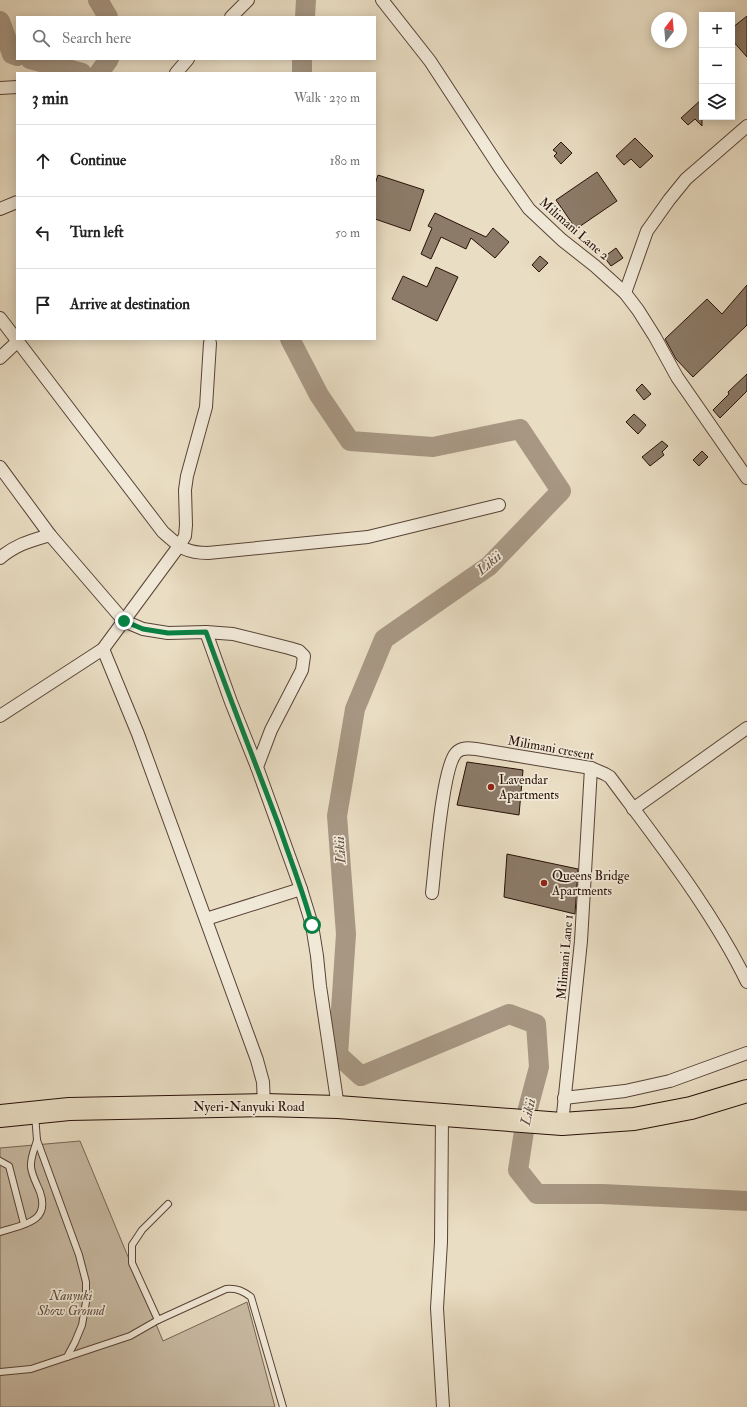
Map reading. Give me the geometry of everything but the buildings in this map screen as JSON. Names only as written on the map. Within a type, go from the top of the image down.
[{"type":"highway","points":[[562,1124],[634,1119],[691,1108],[747,1091]]},
{"type":"highway","name":"Nyeri-Nanyuki Road","points":[[0,1116],[35,1112],[92,1109],[264,1105],[338,1107],[562,1124]]},
{"type":"street","points":[[232,16],[248,0]]},
{"type":"street","name":"Milimani Lane 2","points":[[382,0],[430,61],[500,168],[529,209],[562,240],[595,266],[625,293],[638,310],[677,377],[747,478]]},
{"type":"street","points":[[177,72],[187,60]]},
{"type":"street","points":[[0,88],[16,87]]},
{"type":"street","points":[[625,293],[647,231],[668,200],[686,179],[747,126]]},
{"type":"street","points":[[0,209],[16,202]]},
{"type":"street","points":[[0,318],[16,338]]},
{"type":"street","points":[[0,358],[18,341],[52,389],[163,532],[178,546],[194,553],[208,553],[368,537],[499,505]]},
{"type":"street","points":[[0,716],[103,649],[185,536],[185,490],[187,476],[206,407],[210,343]]},
{"type":"street","points":[[0,467],[50,535],[124,621],[143,629],[168,633],[206,632],[233,634],[299,651],[304,656],[302,670],[271,730],[257,767]]},
{"type":"street","points":[[0,558],[11,549],[19,545],[50,535]]},
{"type":"street","points":[[206,632],[231,702],[257,767],[301,889],[312,925],[338,1107]]},
{"type":"street","points":[[103,649],[138,734],[260,1071],[264,1105]]},
{"type":"street","points":[[633,809],[747,728]]},
{"type":"street","name":"Milimani cresent","points":[[432,893],[442,801],[446,779],[455,754],[460,750],[466,748],[476,749],[591,768],[610,777],[695,895],[729,946],[747,982]]},
{"type":"street","name":"Milimani Lane 1","points":[[562,1124],[581,941],[591,768]]},
{"type":"street","points":[[206,919],[301,889]]},
{"type":"street","points":[[564,1098],[625,1091],[670,1082],[747,1053]]},
{"type":"street","points":[[442,1115],[441,1242],[437,1308],[443,1407]]},
{"type":"lane","points":[[35,1112],[37,1140],[79,1255],[86,1282],[86,1302],[82,1325],[67,1357]]},
{"type":"lane","points":[[0,1232],[36,1220],[43,1208],[41,1194],[32,1174],[31,1166],[37,1140]]},
{"type":"lane","points":[[0,1161],[9,1166],[24,1224]]},
{"type":"lane","points":[[158,1320],[132,1263],[132,1245],[142,1230],[168,1204]]},
{"type":"lane","points":[[0,1372],[31,1369],[130,1336],[158,1320],[226,1289],[236,1288],[251,1297],[255,1307],[283,1407]]},
{"type":"green space","name":"Nanyuki Show Ground","points":[[80,1141],[163,1341],[247,1302],[275,1407],[0,1407],[0,1148]]},
{"type":"waterway","name":"Likii","points":[[98,0],[107,16]]},
{"type":"waterway","name":"Likii","points":[[305,16],[306,0]]},
{"type":"waterway","name":"Likii","points":[[0,21],[12,54],[16,56]]},
{"type":"waterway","name":"Likii","points":[[34,60],[78,72]]},
{"type":"waterway","name":"Likii","points":[[100,72],[108,60]]},
{"type":"waterway","name":"Likii","points":[[302,60],[302,72]]},
{"type":"waterway","name":"Likii","points":[[291,340],[319,395],[350,441],[433,447],[520,429],[561,491],[489,566],[384,639],[355,709],[337,816],[346,934],[338,1055],[361,1076],[509,1014],[536,1024],[539,1067],[527,1112],[518,1170],[537,1194],[602,1194],[747,1201]]},
{"type":"place","name":"Lavendar Apartments","points":[[491,787]]},
{"type":"place","name":"Queens Bridge Apartments","points":[[544,883]]},
{"type":"route","points":[[124,621],[143,629],[168,633],[206,632],[231,702],[265,789],[307,906],[312,925]]}]
